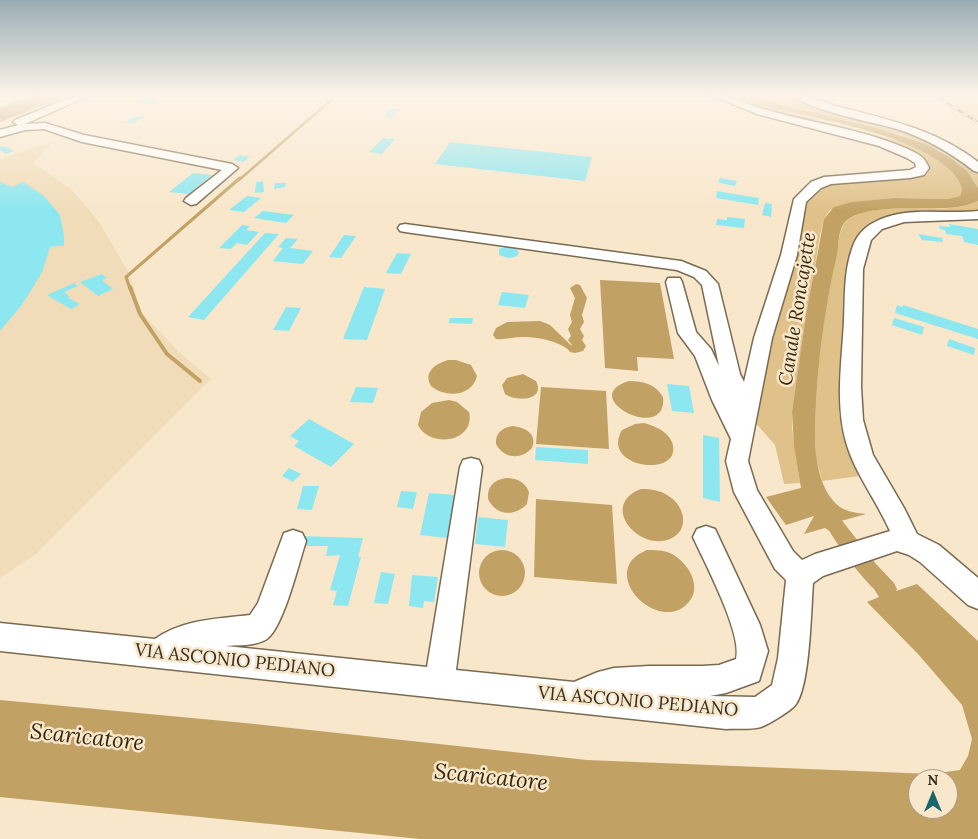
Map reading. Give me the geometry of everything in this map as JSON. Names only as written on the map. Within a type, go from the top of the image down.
[{"type":"street","points":[[67,133],[82,138],[232,168],[191,201]]},
{"type":"street","points":[[844,133],[883,143],[911,155],[920,162],[923,168],[919,172],[910,174],[829,180],[816,185],[806,192],[799,202],[789,255],[763,338],[737,461],[746,492],[784,560],[800,576],[815,566],[897,540],[907,541],[919,546],[978,596]]},
{"type":"street","points":[[919,133],[954,150],[978,168]]},
{"type":"street","points":[[198,172],[210,163]]},
{"type":"street","points":[[907,541],[902,526],[866,465],[857,442],[851,415],[855,269],[858,254],[865,237],[878,226],[894,220],[926,216],[978,215]]},
{"type":"street","points":[[858,254],[891,230],[907,225],[934,221],[978,224]]},
{"type":"street","points":[[405,228],[681,266],[700,274],[710,284],[730,374],[748,410]]},
{"type":"street","points":[[674,282],[687,333],[704,354],[722,400],[742,439]]},
{"type":"street","points":[[439,683],[471,467]]},
{"type":"street","points":[[578,696],[595,687],[626,682],[720,680],[748,670],[753,651],[746,625],[706,537]]},
{"type":"street","points":[[158,654],[176,640],[199,635],[258,628],[269,611],[293,541]]},
{"type":"street","name":"VIA ASCONIO PEDIANO","points":[[0,637],[726,713],[759,712],[785,694],[793,658],[800,576]]},
{"type":"shaded area","points":[[844,133],[868,133],[910,144],[934,156],[948,167],[962,189],[960,196],[948,199],[895,198],[830,210],[824,219],[792,412],[792,428],[800,483],[784,484],[775,445],[752,419],[808,194],[832,182],[927,175],[929,168],[913,154]]},
{"type":"shaded area","points":[[895,133],[915,133],[978,169],[978,188],[966,171],[949,157],[928,145]]},
{"type":"shaded area","points":[[54,141],[33,163],[71,189],[99,222],[128,271],[142,313],[179,352],[211,379],[36,554],[0,578],[0,159]]},
{"type":"shaded area","points":[[978,201],[978,216],[912,217],[860,236],[839,413],[853,464],[860,476],[822,481],[816,458],[815,442],[818,371],[828,299],[843,226],[854,216],[875,210],[952,208]]},
{"type":"water","points":[[874,133],[893,133],[926,144],[951,158],[968,172],[978,188],[978,201],[953,207],[876,210],[851,217],[841,228],[821,348],[816,395],[815,442],[818,468],[828,494],[843,509],[866,514],[841,521],[848,539],[844,540],[825,528],[804,534],[814,516],[786,525],[766,497],[801,488],[794,446],[792,412],[806,316],[824,219],[834,207],[852,202],[895,198],[948,199],[960,196],[962,189],[952,172],[933,157],[907,144]]},
{"type":"water","points":[[600,280],[660,283],[674,359],[637,357],[638,371],[605,368]]},
{"type":"water","points":[[540,321],[550,325],[577,351],[571,352],[555,342],[542,339],[523,337],[496,339],[493,335],[496,328],[507,322]]},
{"type":"water","points":[[448,360],[456,360],[471,365],[477,376],[470,388],[464,392],[450,394],[431,386],[428,377],[429,373],[435,366]]},
{"type":"water","points":[[523,374],[536,381],[537,393],[522,399],[505,394],[502,385],[507,378]]},
{"type":"water","points":[[629,381],[653,386],[663,397],[661,411],[652,417],[640,417],[628,413],[617,406],[612,397],[615,388]]},
{"type":"water","points":[[541,387],[606,391],[609,449],[536,444]]},
{"type":"water","points":[[449,400],[457,402],[469,412],[469,422],[466,430],[459,436],[451,439],[432,437],[424,433],[418,425],[421,412],[432,403]]},
{"type":"water","points":[[644,423],[660,430],[670,438],[673,454],[666,461],[656,465],[643,464],[631,461],[622,454],[618,443],[622,430],[635,424]]},
{"type":"water","points":[[512,426],[526,430],[532,435],[532,448],[523,455],[513,456],[503,453],[496,444],[500,432]]},
{"type":"water","points":[[506,478],[520,481],[529,492],[527,504],[511,513],[496,509],[488,499],[492,484]]},
{"type":"water","points":[[641,489],[660,491],[675,501],[682,512],[683,518],[678,534],[672,538],[660,541],[648,539],[637,534],[628,526],[623,516],[623,506],[629,496]]},
{"type":"water","points":[[536,499],[612,505],[617,584],[534,577]]},
{"type":"water","points":[[502,550],[515,554],[521,560],[525,573],[521,586],[515,592],[502,596],[489,592],[483,586],[479,573],[483,560],[489,554]]},
{"type":"water","points":[[647,550],[670,553],[683,562],[688,569],[692,576],[694,591],[692,598],[686,605],[673,611],[660,611],[647,605],[636,596],[629,584],[627,571],[633,559]]},
{"type":"water","name":"Scaricatore","points":[[874,573],[896,591],[917,584],[978,641],[978,839],[420,839],[0,797],[0,700],[245,723],[587,760],[908,773],[908,819],[958,819],[958,770],[968,756],[972,739],[962,705],[918,654],[867,602],[879,597],[866,576]]},
{"type":"building","points":[[383,138],[395,139],[382,154],[369,152]]},
{"type":"building","points":[[450,142],[592,157],[585,181],[435,164]]},
{"type":"building","points":[[2,146],[14,151],[6,154],[0,150]]},
{"type":"building","points":[[240,155],[250,157],[243,162],[233,160]]},
{"type":"building","points":[[193,173],[212,175],[189,194],[169,192]]},
{"type":"building","points":[[720,178],[737,181],[735,186],[718,182]]},
{"type":"building","points":[[263,181],[264,192],[255,193],[256,182]]},
{"type":"building","points":[[0,182],[12,187],[23,182],[44,196],[60,215],[64,245],[50,247],[42,272],[35,284],[21,306],[0,331]]},
{"type":"building","points":[[275,183],[286,183],[285,187],[274,189]]},
{"type":"building","points":[[717,191],[759,198],[758,205],[716,198]]},
{"type":"building","points":[[247,196],[261,198],[244,212],[229,210]]},
{"type":"building","points":[[765,203],[772,204],[771,217],[762,215]]},
{"type":"building","points":[[263,211],[294,215],[286,223],[254,218]]},
{"type":"building","points":[[727,217],[745,219],[744,228],[716,225],[717,219],[727,220]]},
{"type":"building","points":[[949,224],[978,229],[978,245],[964,242],[962,236],[946,234],[945,230],[940,229],[939,226],[950,227]]},
{"type":"building","points":[[242,225],[250,226],[246,230],[259,232],[247,245],[237,243],[231,249],[219,248]]},
{"type":"building","points":[[265,233],[279,234],[204,320],[188,317]]},
{"type":"building","points":[[918,234],[942,238],[943,242],[922,240]]},
{"type":"building","points":[[344,235],[356,236],[341,258],[329,257]]},
{"type":"building","points":[[286,238],[298,239],[290,248],[313,251],[303,264],[273,261],[283,248],[278,247]]},
{"type":"building","points":[[508,246],[517,249],[519,254],[508,258],[499,255],[499,249]]},
{"type":"building","points":[[397,253],[411,254],[401,274],[386,273]]},
{"type":"building","points":[[102,274],[107,278],[102,280],[113,289],[98,296],[80,282]]},
{"type":"building","points":[[74,283],[78,286],[64,292],[70,297],[68,298],[80,304],[71,309],[47,295]]},
{"type":"building","points":[[364,287],[385,289],[367,340],[343,339]]},
{"type":"building","points":[[502,292],[529,295],[525,308],[498,305]]},
{"type":"building","points":[[897,305],[903,307],[903,305],[978,329],[978,339],[895,313]]},
{"type":"building","points":[[286,307],[301,308],[289,331],[273,330]]},
{"type":"building","points":[[450,318],[473,318],[472,324],[449,323]]},
{"type":"building","points":[[894,318],[924,327],[922,335],[892,325]]},
{"type":"building","points":[[949,339],[975,348],[974,355],[947,346]]},
{"type":"building","points":[[667,384],[689,386],[694,413],[672,411]]},
{"type":"building","points":[[356,387],[378,388],[373,403],[350,402]]},
{"type":"building","points":[[309,419],[354,444],[331,467],[294,446],[299,441],[290,436]]},
{"type":"building","points":[[703,435],[719,438],[720,502],[703,498]]},
{"type":"building","points":[[536,447],[588,450],[588,464],[535,460]]},
{"type":"building","points":[[289,468],[301,474],[293,482],[282,476]]},
{"type":"building","points":[[303,486],[319,486],[312,510],[297,509]]},
{"type":"building","points":[[401,491],[417,492],[413,509],[397,507]]},
{"type":"building","points":[[429,493],[455,495],[447,538],[420,535]]},
{"type":"building","points":[[478,517],[508,520],[505,547],[475,544]]},
{"type":"building","points":[[299,536],[363,538],[358,557],[361,557],[348,606],[333,605],[337,591],[330,590],[340,555],[326,556],[328,546],[297,546]]},
{"type":"building","points":[[381,572],[395,574],[388,604],[374,603]]},
{"type":"building","points":[[412,575],[438,577],[434,602],[424,601],[423,608],[409,606]]},
{"type":"waterway","points":[[239,180],[293,133]]},
{"type":"waterway","points":[[130,289],[126,277],[240,178]]},
{"type":"waterway","points":[[130,287],[140,314],[167,354],[200,381]]},
{"type":"waterway","points":[[575,349],[579,346],[575,340],[578,336],[574,329],[578,322],[576,315],[581,298],[576,288]]},
{"type":"waterway","name":"Canale Roncajette","points":[[834,523],[869,570],[887,589]]}]
